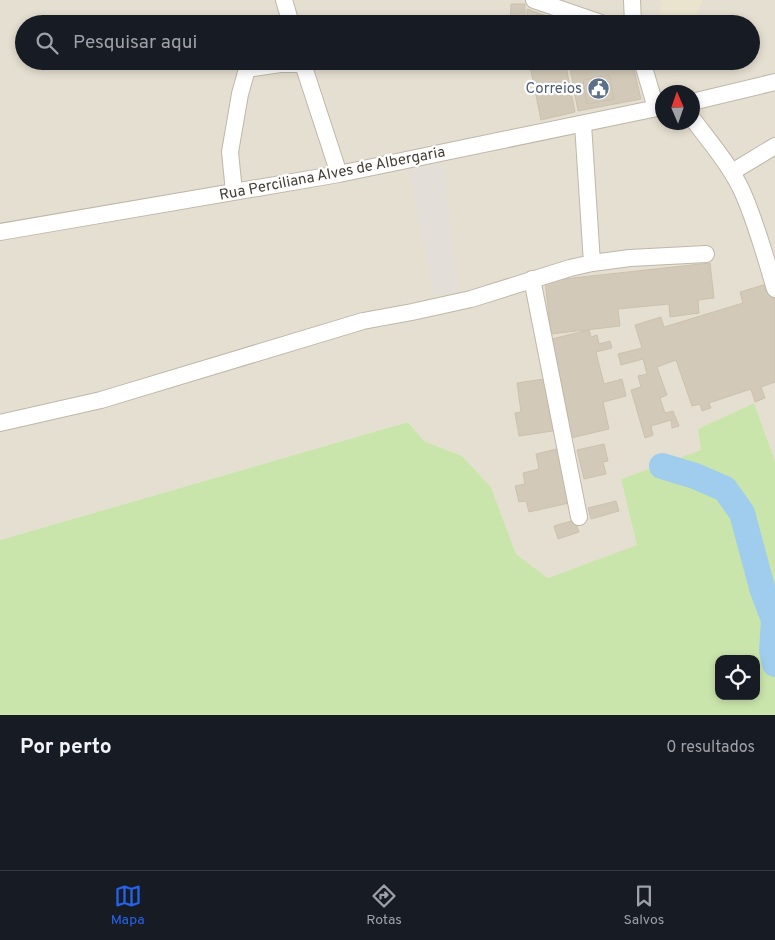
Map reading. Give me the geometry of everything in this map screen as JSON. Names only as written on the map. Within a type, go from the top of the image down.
[{"type":"street","points":[[284,0],[288,15]]},
{"type":"street","points":[[534,0],[578,15]]},
{"type":"street","points":[[632,0],[633,15]]},
{"type":"street","points":[[234,192],[230,152],[240,94],[247,70]]},
{"type":"street","points":[[304,70],[339,174]]},
{"type":"street","points":[[645,70],[655,97]]},
{"type":"street","points":[[700,100],[775,82]]},
{"type":"street","name":"Rua Perciliana Alves de Albergaria","points":[[0,232],[339,174],[655,109]]},
{"type":"street","points":[[583,124],[592,263]]},
{"type":"street","points":[[700,129],[732,172],[742,190],[775,289]]},
{"type":"street","points":[[732,172],[775,146]]},
{"type":"street","points":[[0,424],[101,400],[363,321],[472,299],[532,279],[592,263],[630,258],[706,254]]},
{"type":"street","points":[[532,279],[579,517]]},
{"type":"shaded area","points":[[0,0],[775,0],[775,461],[754,403],[699,429],[702,450],[621,479],[638,545],[548,578],[516,554],[491,487],[462,456],[424,441],[408,422],[0,540]]},
{"type":"shaded area","points":[[659,0],[703,0],[696,15],[662,15],[658,13],[662,3]]},
{"type":"shaded area","points":[[443,163],[458,291],[434,295],[409,170]]},
{"type":"green space","points":[[754,403],[775,461],[775,715],[0,715],[0,540],[408,422],[424,441],[462,456],[491,487],[516,554],[548,578],[637,545],[621,479],[701,450],[698,429]]},
{"type":"building","points":[[511,4],[525,4],[525,15],[510,15]]},
{"type":"building","points":[[527,9],[538,13],[538,15],[527,15]]},
{"type":"building","points":[[531,70],[567,70],[575,112],[541,120]]},
{"type":"building","points":[[570,70],[634,70],[641,99],[578,111]]},
{"type":"building","points":[[609,75],[614,99],[587,104],[583,80]]},
{"type":"building","points":[[710,263],[714,298],[698,300],[699,313],[670,317],[669,304],[618,309],[620,326],[551,334],[545,281]]},
{"type":"building","points":[[770,283],[775,300],[775,382],[761,387],[765,398],[755,402],[751,389],[709,403],[711,408],[702,411],[700,404],[692,406],[676,360],[657,367],[667,395],[660,398],[665,413],[673,411],[679,426],[672,428],[671,420],[651,426],[653,435],[645,438],[631,390],[641,387],[638,376],[647,374],[643,359],[621,365],[618,354],[642,348],[635,325],[661,317],[664,327],[743,303],[740,292]]},
{"type":"building","points":[[589,330],[591,337],[597,335],[599,344],[610,341],[612,348],[596,352],[604,384],[622,379],[626,396],[603,402],[609,429],[571,438],[548,340]]},
{"type":"building","points":[[544,379],[550,417],[557,416],[559,430],[519,436],[515,413],[521,412],[517,383]]},
{"type":"building","points":[[604,444],[608,461],[603,462],[606,474],[584,479],[577,450]]},
{"type":"building","points":[[557,449],[569,503],[529,512],[526,501],[519,502],[515,486],[525,484],[523,473],[539,469],[536,454]]},
{"type":"building","points":[[616,501],[619,511],[591,519],[588,508]]},
{"type":"building","points":[[575,520],[579,532],[558,539],[554,526]]},
{"type":"waterway","points":[[662,466],[695,476],[725,489],[742,513],[763,591],[774,620],[772,650],[775,664]]},
{"type":"place","name":"Correios","points":[[598,88]]}]
